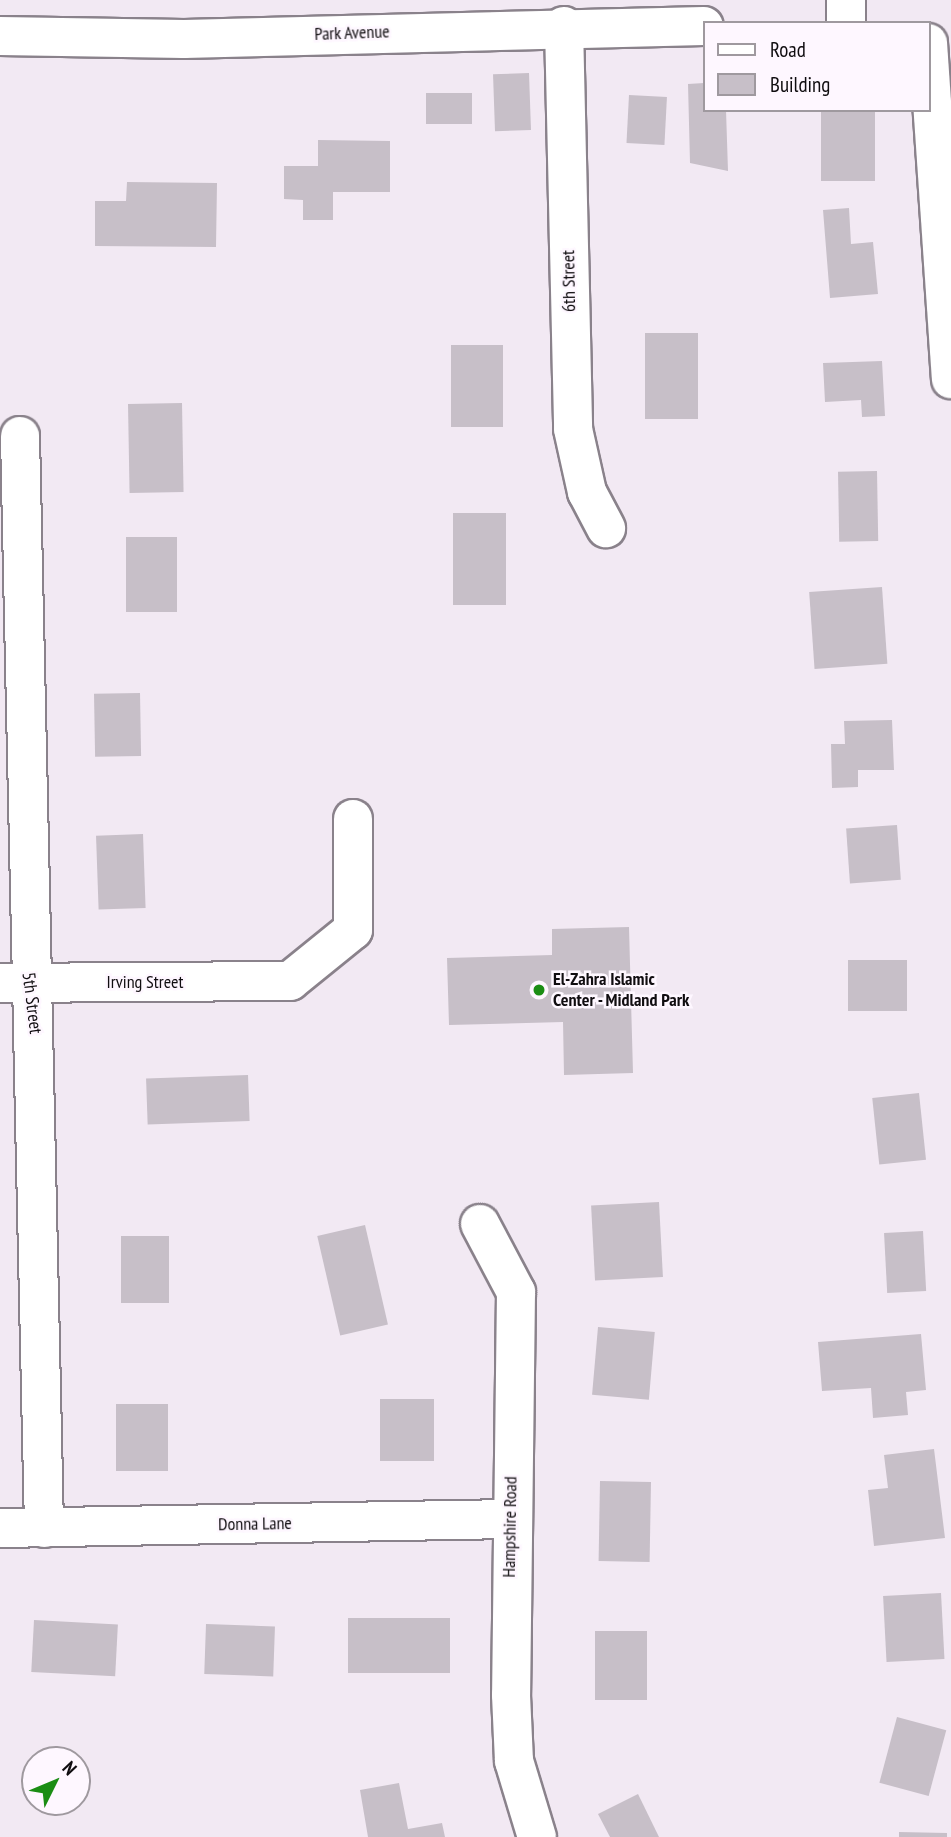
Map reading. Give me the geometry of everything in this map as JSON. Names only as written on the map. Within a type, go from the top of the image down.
[{"type":"street","points":[[846,0],[846,21]]},
{"type":"street","name":"Park Avenue","points":[[0,36],[184,39],[564,26],[702,26]]},
{"type":"street","name":"6th Street","points":[[564,26],[573,429],[587,492],[606,528]]},
{"type":"street","points":[[930,28],[951,28]]},
{"type":"street","points":[[930,72],[951,379]]},
{"type":"street","name":"5th Street","points":[[20,436],[14,983],[37,1026],[44,1528]]},
{"type":"street","name":"Irving Street","points":[[14,983],[290,981],[353,930],[353,819]]},
{"type":"street","name":"Hampshire Road","points":[[480,1224],[516,1292],[510,1519],[514,1761],[537,1837]]},
{"type":"street","name":"Donna Lane","points":[[0,1528],[510,1519]]},
{"type":"building","points":[[529,73],[531,130],[495,131],[493,74]]},
{"type":"building","points":[[702,83],[702,112],[726,112],[728,171],[690,163],[688,84]]},
{"type":"building","points":[[426,93],[472,93],[472,124],[426,124]]},
{"type":"building","points":[[629,95],[667,97],[664,145],[626,143]]},
{"type":"building","points":[[821,112],[875,112],[875,181],[821,181]]},
{"type":"building","points":[[318,140],[390,141],[390,192],[333,192],[333,220],[303,220],[303,200],[284,199],[284,166],[318,166]]},
{"type":"building","points":[[127,182],[217,183],[216,247],[95,246],[95,201],[126,201]]},
{"type":"building","points":[[849,208],[851,244],[873,242],[878,294],[830,298],[823,210]]},
{"type":"building","points":[[645,333],[698,333],[698,419],[645,419]]},
{"type":"building","points":[[451,345],[503,345],[503,427],[451,427]]},
{"type":"building","points":[[882,361],[885,416],[862,417],[861,400],[825,402],[823,363]]},
{"type":"building","points":[[182,403],[184,492],[130,493],[128,404]]},
{"type":"building","points":[[877,471],[878,541],[839,542],[838,472]]},
{"type":"building","points":[[453,513],[506,513],[506,605],[453,605]]},
{"type":"building","points":[[126,537],[177,537],[177,612],[126,612]]},
{"type":"building","points":[[882,587],[887,664],[815,669],[809,592]]},
{"type":"building","points":[[140,693],[141,756],[95,757],[94,694]]},
{"type":"building","points":[[892,720],[894,770],[858,770],[858,787],[832,788],[831,744],[845,744],[844,721]]},
{"type":"building","points":[[897,825],[901,880],[850,883],[846,829]]},
{"type":"building","points":[[143,834],[146,908],[99,910],[96,836]]},
{"type":"building","name":"El-Zahra Islamic Center - Midland Park","points":[[629,927],[633,1073],[564,1075],[563,1022],[449,1025],[447,958],[552,955],[552,929]]},
{"type":"building","points":[[848,960],[907,960],[907,1011],[848,1011]]},
{"type":"building","points":[[248,1075],[250,1121],[148,1125],[146,1079]]},
{"type":"building","points":[[919,1093],[926,1160],[879,1165],[872,1098]]},
{"type":"building","points":[[659,1202],[663,1277],[595,1280],[591,1206]]},
{"type":"building","points":[[365,1225],[388,1324],[340,1335],[317,1236]]},
{"type":"building","points":[[923,1231],[926,1291],[887,1293],[884,1233]]},
{"type":"building","points":[[121,1236],[169,1236],[169,1303],[121,1303]]},
{"type":"building","points":[[598,1327],[655,1332],[649,1400],[592,1395]]},
{"type":"building","points":[[921,1334],[926,1390],[906,1392],[908,1415],[873,1418],[871,1388],[822,1391],[818,1342]]},
{"type":"building","points":[[380,1399],[434,1399],[434,1461],[380,1461]]},
{"type":"building","points":[[116,1404],[168,1404],[168,1471],[116,1471]]},
{"type":"building","points":[[934,1449],[945,1538],[874,1546],[868,1490],[888,1488],[884,1455]]},
{"type":"building","points":[[600,1481],[651,1482],[650,1562],[599,1561]]},
{"type":"building","points":[[941,1593],[944,1659],[887,1662],[883,1596]]},
{"type":"building","points":[[348,1618],[450,1618],[450,1673],[348,1673]]},
{"type":"building","points":[[34,1620],[118,1624],[115,1676],[31,1672]]},
{"type":"building","points":[[206,1624],[275,1626],[273,1676],[204,1674]]},
{"type":"building","points":[[595,1631],[647,1631],[647,1700],[595,1700]]},
{"type":"building","points":[[897,1717],[946,1730],[929,1796],[879,1783]]},
{"type":"building","points":[[399,1783],[408,1829],[442,1823],[445,1837],[368,1837],[360,1790]]},
{"type":"building","points":[[638,1794],[659,1837],[610,1837],[598,1814]]},
{"type":"building","points":[[899,1832],[947,1833],[947,1837],[899,1837]]},
{"type":"place","name":"El-Zahra Islamic Center - Midland Park","points":[[539,990]]}]
